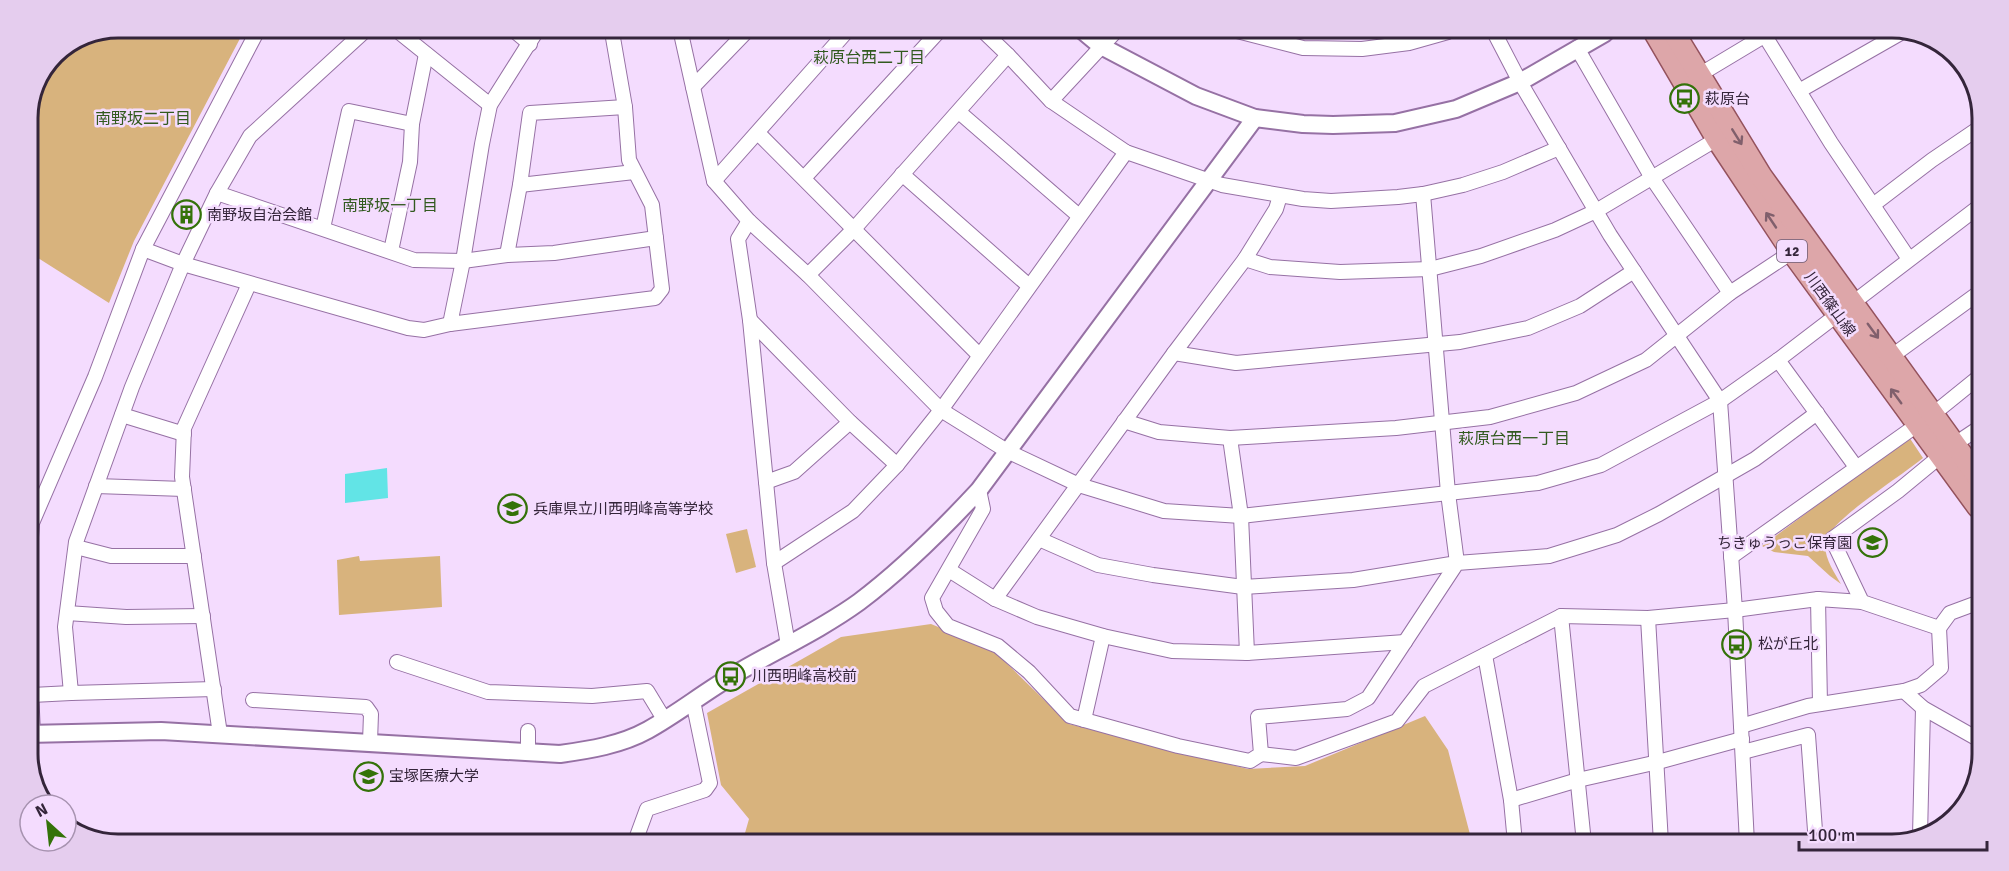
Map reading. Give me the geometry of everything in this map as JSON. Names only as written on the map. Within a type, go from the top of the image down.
[{"type":"main road","name":"川西篠山線","points":[[1658,38],[1717,139],[1792,252],[1892,356],[1925,420]]},
{"type":"main road","name":"川西篠山線","points":[[1677,38],[1845,308],[1949,453],[1972,495]]},
{"type":"main road","name":"川西篠山線","points":[[1949,453],[1972,472]]},
{"type":"street","points":[[38,504],[95,377],[143,249],[253,38]]},
{"type":"street","points":[[71,693],[65,627],[76,547],[122,415],[183,264],[250,136],[357,38]]},
{"type":"street","points":[[406,38],[490,105]]},
{"type":"street","points":[[523,38],[530,44]]},
{"type":"street","points":[[450,324],[490,105],[533,38]]},
{"type":"street","points":[[143,249],[249,284],[408,328],[424,330],[450,324],[655,298],[662,289],[652,205],[629,160],[625,108],[613,38]]},
{"type":"street","points":[[682,38],[714,181],[749,221],[808,274],[941,410],[1007,451],[1079,485],[1164,511],[1241,516],[1538,483],[1601,465],[1720,401],[1778,360],[1971,212]]},
{"type":"street","points":[[693,87],[740,38]]},
{"type":"street","points":[[714,181],[841,38]]},
{"type":"street","points":[[804,178],[933,38]]},
{"type":"street","points":[[990,38],[1052,101],[1126,152],[1207,181],[1280,196],[1331,201],[1366,201],[1424,194],[1503,172],[1559,148]]},
{"type":"street","points":[[1091,38],[1101,46],[1196,96],[1255,118],[1333,125],[1395,123],[1456,110],[1520,82],[1596,38]]},
{"type":"street","points":[[1052,101],[1109,38]]},
{"type":"street","points":[[1264,38],[1303,48],[1362,49],[1409,44],[1428,38]]},
{"type":"street","points":[[1497,38],[1520,82],[1596,211],[1720,401],[1735,610],[1747,834]]},
{"type":"street","points":[[1699,75],[1760,38]]},
{"type":"street","points":[[1769,38],[1831,143],[1909,259]]},
{"type":"street","points":[[1799,91],[1892,38]]},
{"type":"street","points":[[1577,48],[1652,178],[1730,293]]},
{"type":"street","points":[[392,251],[410,162],[412,124],[426,54]]},
{"type":"street","points":[[808,274],[854,230],[1008,55]]},
{"type":"street","points":[[507,255],[530,113],[625,108]]},
{"type":"street","points":[[323,228],[349,111],[412,124]]},
{"type":"street","points":[[959,112],[1079,216]]},
{"type":"street","points":[[38,734],[161,731],[560,754],[590,750],[646,731],[731,676],[857,603],[900,570],[940,533],[978,490],[1255,118]]},
{"type":"street","points":[[758,133],[979,355]]},
{"type":"street","points":[[1873,205],[1971,133]]},
{"type":"street","points":[[1245,259],[1270,267],[1340,272],[1430,269],[1518,244],[1596,211],[1717,139]]},
{"type":"street","points":[[774,563],[853,511],[897,465],[941,410],[1126,152]]},
{"type":"street","points":[[520,185],[634,172]]},
{"type":"street","points":[[902,174],[1029,286]]},
{"type":"street","points":[[218,194],[414,260],[463,261],[507,255],[554,253],[656,238]]},
{"type":"street","points":[[1261,754],[1258,717],[1347,709],[1368,698],[1457,563],[1448,493],[1424,194]]},
{"type":"street","points":[[995,599],[1245,259],[1276,209],[1280,196]]},
{"type":"street","points":[[749,221],[738,239],[750,320],[774,563],[788,645]]},
{"type":"street","points":[[1124,422],[1159,432],[1230,438],[1444,423],[1490,417],[1576,393],[1646,360],[1730,293],[1792,252]]},
{"type":"street","points":[[1174,354],[1236,363],[1460,342],[1528,328],[1580,306],[1634,271]]},
{"type":"street","points":[[220,734],[218,696],[203,616],[182,477],[184,428],[249,284]]},
{"type":"street","points":[[1892,356],[1971,298]]},
{"type":"street","points":[[750,320],[850,422],[897,465]]},
{"type":"street","points":[[1778,360],[1856,467]]},
{"type":"street","points":[[1731,557],[1925,420],[1971,383]]},
{"type":"street","points":[[1039,539],[1098,565],[1243,587],[1353,580],[1457,563],[1549,556],[1617,535],[1659,514],[1755,459],[1817,413]]},
{"type":"street","points":[[122,415],[184,434]]},
{"type":"street","points":[[766,482],[794,472],[850,422]]},
{"type":"street","points":[[1862,602],[1832,539],[1972,434]]},
{"type":"street","points":[[1230,438],[1241,516],[1247,653]]},
{"type":"street","points":[[96,486],[184,489]]},
{"type":"street","points":[[978,490],[983,509],[932,598],[936,611],[948,626],[998,646],[1029,672],[1070,716],[1178,746],[1250,761],[1261,754],[1296,758],[1397,721],[1424,686],[1561,616],[1648,618],[1818,599],[1862,602],[1939,628]]},
{"type":"street","points":[[76,547],[111,556],[194,556]]},
{"type":"street","points":[[949,570],[995,599],[1037,617],[1103,636],[1172,651],[1247,653],[1405,642]]},
{"type":"street","points":[[1818,599],[1820,704]]},
{"type":"street","points":[[1511,800],[1578,780],[1658,762],[1742,739],[1820,704],[1904,691],[1921,685],[1941,668],[1939,628],[1950,614],[1972,605]]},
{"type":"street","points":[[67,613],[126,617],[203,616]]},
{"type":"street","points":[[1561,616],[1583,834]]},
{"type":"street","points":[[1648,618],[1661,834]]},
{"type":"street","points":[[1084,720],[1103,636]]},
{"type":"street","points":[[1485,655],[1511,800],[1514,834]]},
{"type":"street","points":[[397,662],[488,692],[592,696],[647,691],[664,720]]},
{"type":"street","points":[[1904,691],[1923,708],[1972,736]]},
{"type":"street","points":[[38,695],[71,693],[218,696]]},
{"type":"street","points":[[253,700],[366,707],[371,714],[370,742]]},
{"type":"street","points":[[638,834],[647,809],[705,790],[711,783],[693,701]]},
{"type":"street","points":[[1920,828],[1923,708]]},
{"type":"street","points":[[528,731],[528,753]]},
{"type":"street","points":[[1742,739],[1808,735],[1815,834]]},
{"type":"shaded area","points":[[240,38],[134,241],[109,303],[38,258],[38,112],[40,96],[46,82],[65,57],[77,48],[102,39]]},
{"type":"shaded area","points":[[1909,437],[1923,458],[1854,509],[1831,531],[1826,540],[1827,557],[1841,584],[1808,556],[1774,552],[1762,546]]},
{"type":"shaded area","points":[[387,468],[388,498],[345,503],[345,474]]},
{"type":"shaded area","points":[[747,529],[756,567],[736,573],[726,534]]},
{"type":"shaded area","points":[[359,556],[360,561],[440,556],[442,607],[339,615],[337,560]]},
{"type":"shaded area","points":[[931,624],[992,649],[1069,724],[1248,769],[1305,766],[1425,716],[1448,750],[1470,834],[745,834],[749,819],[721,785],[707,713],[841,637]]},
{"type":"place","name":"萩原台","points":[[1684,99]]},
{"type":"place","name":"南野坂自治会館","points":[[186,215]]},
{"type":"place","name":"兵庫県立川西明峰高等学校","points":[[512,509]]},
{"type":"place","name":"ちきゅうっこ保育園","points":[[1873,543]]},
{"type":"place","name":"松が丘北","points":[[1737,644]]},
{"type":"place","name":"川西明峰高校前","points":[[731,676]]},
{"type":"place","name":"宝塚医療大学","points":[[368,776]]},
{"type":"district","name":"萩原台西二丁目","points":[[869,57]]},
{"type":"district","name":"南野坂二丁目","points":[[143,118]]},
{"type":"district","name":"南野坂一丁目","points":[[390,205]]},
{"type":"district","name":"萩原台西一丁目","points":[[1514,438]]}]
